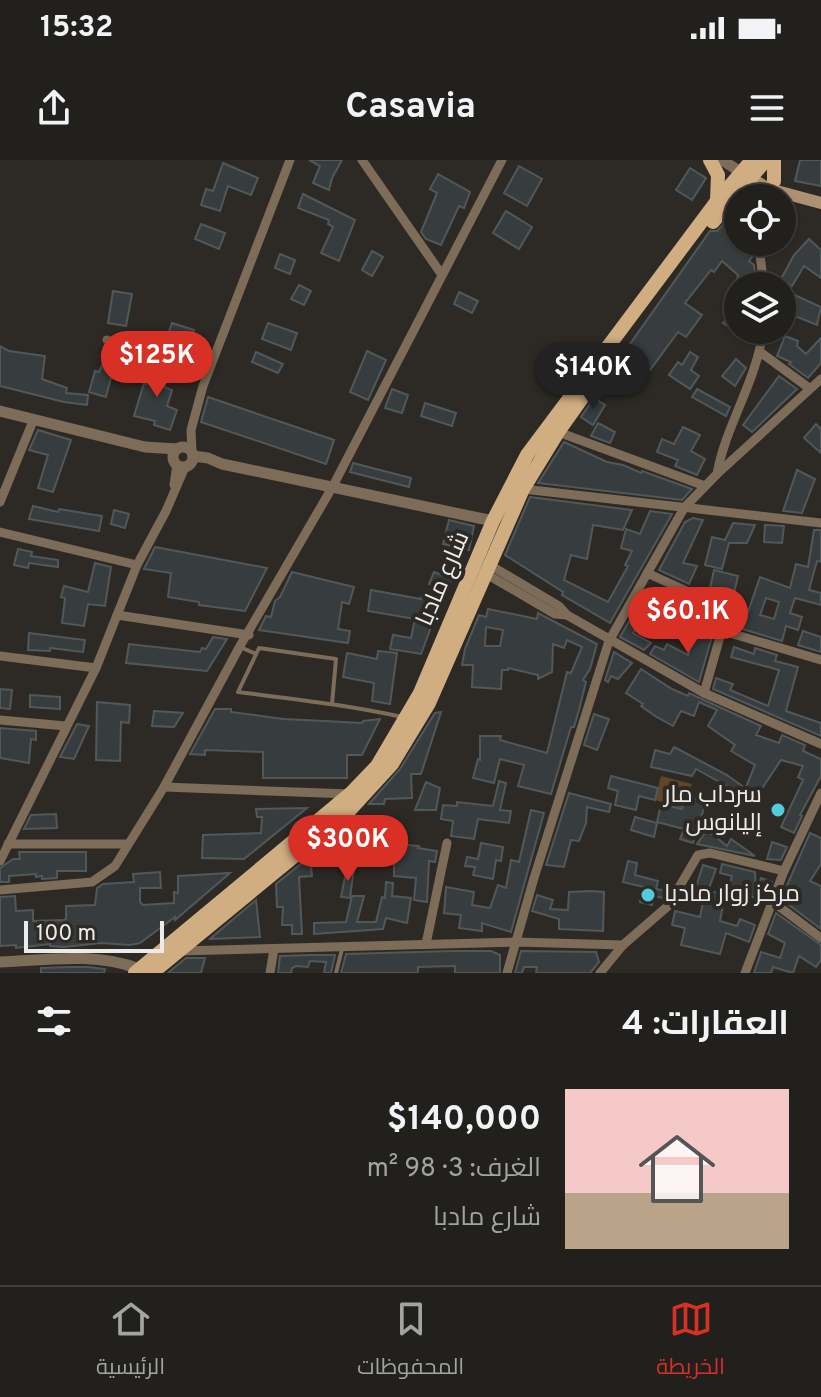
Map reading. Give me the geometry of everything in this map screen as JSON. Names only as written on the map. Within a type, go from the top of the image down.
[{"type":"main road","points":[[710,160],[718,175],[720,206]]},
{"type":"main road","points":[[772,184],[774,160]]},
{"type":"main road","points":[[751,167],[771,184]]},
{"type":"main road","name":"شارع مادبا","points":[[481,566],[493,521],[527,455],[751,167]]},
{"type":"main road","points":[[796,195],[821,203]]},
{"type":"main road","name":"شارع مادبا","points":[[142,972],[179,951],[348,812],[376,785],[412,721],[481,566],[523,489],[558,432],[724,203]]},
{"type":"main road","name":"شارع مادبا","points":[[142,972],[350,794],[377,766],[412,721]]},
{"type":"street","points":[[0,861],[96,668],[137,565],[166,511],[185,461],[208,371],[290,160]]},
{"type":"street","points":[[362,160],[442,275]]},
{"type":"street","points":[[0,890],[92,882],[115,866],[164,787],[240,646],[333,486],[502,160]]},
{"type":"street","points":[[722,160],[751,167]]},
{"type":"street","points":[[720,206],[724,211]]},
{"type":"street","points":[[107,340],[208,371]]},
{"type":"street","points":[[717,474],[720,458],[753,377],[761,344]]},
{"type":"street","points":[[760,352],[809,388]]},
{"type":"street","points":[[507,973],[609,641],[684,508],[821,379]]},
{"type":"street","points":[[0,411],[145,447],[185,461],[208,458],[222,464],[493,521]]},
{"type":"street","points":[[0,502],[33,421]]},
{"type":"street","points":[[185,461],[173,455],[191,430]]},
{"type":"street","points":[[558,432],[705,486]]},
{"type":"street","points":[[145,447],[177,449]]},
{"type":"street","points":[[523,489],[821,523]]},
{"type":"street","points":[[0,532],[137,565]]},
{"type":"street","points":[[481,566],[555,614],[567,615],[704,693],[821,744]]},
{"type":"street","points":[[647,573],[724,608],[728,616],[704,693]]},
{"type":"street","points":[[117,615],[249,635]]},
{"type":"street","points":[[723,631],[821,660]]},
{"type":"street","points":[[0,656],[96,668]]},
{"type":"street","points":[[0,720],[66,726]]},
{"type":"street","points":[[164,787],[350,794]]},
{"type":"street","points":[[745,973],[784,871],[819,800]]},
{"type":"street","points":[[426,944],[447,843]]},
{"type":"street","points":[[8,844],[128,844]]},
{"type":"street","points":[[600,973],[623,945],[668,906],[694,860],[703,852],[784,871]]},
{"type":"street","points":[[773,902],[821,938]]},
{"type":"street","points":[[179,951],[516,942],[623,945]]},
{"type":"street","points":[[270,973],[274,949]]},
{"type":"street","points":[[0,962],[96,959],[126,963],[142,972]]},
{"type":"lane","points":[[240,646],[256,654]]},
{"type":"lane","points":[[332,704],[336,659],[259,648],[238,692],[332,704],[412,721]]},
{"type":"lane","points":[[336,973],[342,947]]},
{"type":"shaded area","points":[[661,776],[692,784],[682,808],[655,800]]},
{"type":"building","points":[[309,160],[342,160],[329,190],[313,183],[320,166]]},
{"type":"building","points":[[800,160],[821,160],[821,186],[795,181]]},
{"type":"building","points":[[223,163],[258,178],[251,195],[228,186],[220,211],[201,205],[206,189],[213,191]]},
{"type":"building","points":[[519,166],[542,179],[527,206],[504,193]]},
{"type":"building","points":[[690,168],[706,178],[692,200],[676,190]]},
{"type":"building","points":[[438,174],[470,192],[464,208],[459,206],[441,245],[426,239],[421,232],[437,193],[430,189]]},
{"type":"building","points":[[303,194],[355,220],[339,261],[321,253],[333,227],[328,224],[329,220],[298,208]]},
{"type":"building","points":[[506,211],[532,227],[519,249],[493,233]]},
{"type":"building","points":[[201,224],[225,233],[219,249],[195,239]]},
{"type":"building","points":[[724,224],[724,256],[751,256],[749,261],[754,265],[755,272],[735,272],[722,261],[714,272],[711,270],[685,303],[702,315],[686,337],[678,332],[650,370],[625,351],[710,231],[717,231]]},
{"type":"building","points":[[809,239],[821,250],[821,278],[804,266],[796,279],[796,272],[785,272]]},
{"type":"building","points":[[372,251],[383,257],[372,276],[362,270]]},
{"type":"building","points":[[280,254],[295,260],[290,274],[275,268]]},
{"type":"building","points":[[299,285],[311,291],[304,305],[291,299]]},
{"type":"building","points":[[113,291],[132,294],[126,326],[108,323]]},
{"type":"building","points":[[459,292],[478,301],[472,313],[454,304]]},
{"type":"building","points":[[796,296],[821,307],[817,325],[796,316]]},
{"type":"building","points":[[172,323],[194,330],[187,352],[165,344]]},
{"type":"building","points":[[268,323],[297,333],[291,350],[262,339]]},
{"type":"building","points":[[821,338],[821,363],[808,378],[789,364],[791,362],[777,356],[782,344],[796,344],[798,341],[797,346],[806,354]]},
{"type":"building","points":[[0,346],[9,351],[45,356],[42,379],[67,388],[66,393],[88,395],[87,405],[0,386]]},
{"type":"building","points":[[109,349],[124,353],[118,367],[114,366],[106,397],[89,392],[95,371],[99,372]]},
{"type":"building","points":[[367,351],[386,360],[368,400],[350,392]]},
{"type":"building","points":[[256,352],[283,364],[278,373],[252,362]]},
{"type":"building","points":[[690,352],[698,357],[691,370],[699,376],[690,389],[669,375],[678,362],[682,365]]},
{"type":"building","points":[[736,359],[746,368],[735,386],[722,376]]},
{"type":"building","points":[[156,363],[172,368],[164,387],[172,390],[167,406],[177,410],[170,430],[154,425],[155,421],[134,416],[144,383],[147,384]]},
{"type":"building","points":[[779,376],[797,389],[752,432],[743,425]]},
{"type":"building","points":[[392,389],[408,395],[402,413],[385,408]]},
{"type":"building","points":[[697,389],[730,407],[726,416],[692,397]]},
{"type":"building","points":[[208,397],[334,440],[326,464],[201,422]]},
{"type":"building","points":[[594,398],[605,405],[593,425],[581,417]]},
{"type":"building","points":[[425,403],[456,413],[452,426],[421,416]]},
{"type":"building","points":[[598,423],[615,432],[610,443],[591,436]]},
{"type":"building","points":[[816,424],[821,429],[821,453],[804,438]]},
{"type":"building","points":[[683,427],[700,435],[691,451],[705,459],[697,475],[675,466],[678,460],[657,452],[662,439],[674,444]]},
{"type":"building","points":[[38,430],[71,440],[53,492],[38,488],[48,455],[29,450]]},
{"type":"building","points":[[564,442],[607,462],[692,489],[682,500],[538,483]]},
{"type":"building","points":[[353,463],[411,478],[409,487],[350,472]]},
{"type":"building","points":[[797,470],[815,479],[802,513],[783,511]]},
{"type":"building","points":[[530,497],[632,510],[623,530],[593,525],[587,559],[571,555],[564,580],[608,602],[628,566],[625,565],[632,551],[621,548],[626,529],[640,534],[650,511],[672,514],[610,623],[562,595],[563,592],[505,555]]},
{"type":"building","points":[[33,506],[102,516],[99,531],[29,519]]},
{"type":"building","points":[[114,510],[129,514],[125,528],[111,524]]},
{"type":"building","points":[[693,518],[703,520],[683,563],[697,566],[689,584],[659,570],[685,522]]},
{"type":"building","points":[[449,520],[474,526],[469,550],[443,544]]},
{"type":"building","points":[[733,523],[755,525],[747,543],[729,543],[722,569],[705,565],[712,537],[725,540]]},
{"type":"building","points":[[765,525],[784,526],[782,543],[764,542]]},
{"type":"building","points":[[814,530],[821,530],[821,562],[817,561],[809,590],[821,593],[821,605],[795,598],[790,613],[802,617],[798,630],[786,626],[782,641],[739,628],[760,577],[790,588],[796,564],[808,567]],"holes":[[[766,598],[779,602],[774,619],[760,615]]]},
{"type":"building","points":[[155,547],[267,568],[245,611],[199,605],[199,602],[168,597],[171,573],[144,569]]},
{"type":"building","points":[[18,549],[32,552],[31,556],[58,560],[58,567],[29,563],[28,568],[14,565]]},
{"type":"building","points":[[95,563],[111,567],[105,606],[88,604],[84,626],[62,623],[65,598],[61,597],[64,586],[88,592]]},
{"type":"building","points":[[714,570],[738,576],[732,602],[709,593]]},
{"type":"building","points":[[292,572],[354,587],[349,604],[342,602],[338,629],[350,631],[348,643],[259,630],[266,616],[271,617],[275,601]]},
{"type":"building","points":[[434,572],[452,579],[447,591],[429,584]]},
{"type":"building","points":[[371,590],[440,603],[421,654],[390,649],[393,635],[411,638],[415,619],[368,611]]},
{"type":"building","points":[[645,593],[652,597],[633,633],[651,643],[644,650],[620,637]]},
{"type":"building","points":[[488,609],[537,619],[538,613],[597,644],[590,669],[583,680],[586,682],[579,710],[551,794],[518,786],[524,765],[500,759],[494,783],[473,778],[480,760],[480,736],[501,736],[500,740],[547,753],[567,672],[571,673],[582,647],[567,640],[564,648],[553,644],[552,672],[538,679],[538,675],[508,668],[502,670],[501,689],[472,687],[473,665],[462,665],[465,649],[479,615],[486,617]],"holes":[[[486,627],[503,630],[500,646],[485,646]]]},
{"type":"building","points":[[696,628],[713,633],[699,682],[650,654],[655,646],[664,650],[667,644],[688,655]]},
{"type":"building","points":[[803,631],[821,637],[821,652],[798,645]]},
{"type":"building","points":[[29,633],[85,640],[83,652],[50,648],[50,651],[28,650]]},
{"type":"building","points":[[213,637],[227,639],[207,671],[126,663],[129,644],[200,652],[202,648],[206,649]]},
{"type":"building","points":[[734,647],[754,654],[755,648],[777,655],[775,661],[798,667],[786,711],[821,723],[821,736],[713,689],[716,678],[733,684],[730,690],[768,706],[779,670],[731,657]]},
{"type":"building","points":[[378,651],[397,653],[390,704],[372,701],[374,683],[343,677],[347,653],[377,659]]},
{"type":"building","points":[[614,652],[632,663],[618,679],[611,676],[608,682],[605,680]]},
{"type":"building","points":[[641,669],[672,689],[688,696],[689,693],[761,726],[756,735],[779,743],[782,735],[805,745],[803,751],[821,759],[821,776],[794,833],[781,827],[803,780],[798,777],[803,766],[781,760],[757,796],[746,787],[755,765],[731,751],[735,745],[708,726],[717,710],[699,702],[694,716],[681,711],[673,726],[626,693]]},
{"type":"building","points":[[0,689],[12,690],[10,709],[0,708]]},
{"type":"building","points":[[30,695],[60,697],[60,709],[30,707]]},
{"type":"building","points":[[97,702],[130,705],[129,723],[121,722],[120,761],[96,760]]},
{"type":"building","points":[[215,709],[283,719],[362,723],[380,719],[362,755],[347,755],[347,778],[263,778],[263,752],[205,750],[205,755],[190,754]]},
{"type":"building","points":[[154,711],[183,713],[174,727],[152,726]]},
{"type":"building","points":[[441,712],[421,774],[411,774],[412,798],[385,799],[384,804],[369,804],[400,769],[435,713]]},
{"type":"building","points":[[594,714],[609,719],[597,750],[584,745]]},
{"type":"building","points":[[77,724],[89,726],[74,759],[60,757]]},
{"type":"building","points":[[0,728],[36,731],[36,740],[31,739],[29,763],[0,758]]},
{"type":"building","points":[[674,747],[745,788],[741,794],[696,769],[692,776],[651,767],[655,750],[670,754]]},
{"type":"building","points":[[611,776],[658,788],[655,800],[639,796],[636,810],[615,805],[618,791],[608,788]]},
{"type":"building","points":[[499,781],[506,783],[500,810],[511,811],[509,823],[478,819],[474,839],[451,836],[453,821],[441,819],[443,805],[457,806],[457,802],[493,806]]},
{"type":"building","points":[[426,782],[440,788],[436,810],[415,810]]},
{"type":"building","points":[[569,793],[611,804],[609,812],[587,807],[586,823],[579,841],[571,840],[564,867],[546,865]]},
{"type":"building","points":[[686,796],[706,802],[693,843],[680,839],[684,829],[657,822],[661,804],[682,809]]},
{"type":"building","points":[[307,808],[244,859],[202,858],[203,835],[261,833],[262,817],[257,817],[256,809]]},
{"type":"building","points":[[531,810],[544,813],[511,932],[482,923],[482,931],[459,928],[461,915],[444,913],[446,887],[474,892],[472,905],[490,908],[498,885],[506,888],[511,860],[519,862]]},
{"type":"building","points":[[56,814],[57,828],[24,829],[31,815]]},
{"type":"building","points":[[635,817],[657,823],[654,837],[631,830]]},
{"type":"building","points":[[707,830],[727,846],[731,839],[755,856],[697,844]]},
{"type":"building","points":[[810,833],[821,838],[821,864],[810,881],[821,886],[821,929],[781,899]]},
{"type":"building","points":[[338,834],[350,834],[350,842],[336,843],[336,851],[316,852],[316,857],[310,857],[312,876],[299,877],[302,934],[292,934],[292,925],[282,925],[283,907],[277,907],[276,884]]},
{"type":"building","points":[[772,842],[787,847],[781,860],[767,859]]},
{"type":"building","points":[[481,843],[503,847],[501,861],[496,860],[493,879],[473,875],[475,867],[465,866],[467,857],[478,859]]},
{"type":"building","points":[[395,844],[437,851],[435,862],[429,861],[427,902],[414,900],[416,878],[394,876],[394,858],[375,854],[393,851]]},
{"type":"building","points":[[19,852],[86,852],[86,871],[57,871],[57,878],[42,879],[36,874],[9,876],[9,882],[0,882],[0,868],[13,859],[20,859]]},
{"type":"building","name":"مركز زوار مادبا","points":[[628,861],[637,863],[635,875],[658,881],[656,889],[667,891],[664,898],[654,896],[652,905],[640,902],[644,887],[623,882]]},
{"type":"building","points":[[722,864],[755,872],[756,894],[761,878],[772,882],[764,900],[728,890],[732,876],[720,873]]},
{"type":"building","points":[[703,865],[716,869],[708,891],[725,894],[720,921],[737,926],[740,919],[755,925],[749,942],[726,933],[720,954],[681,945],[685,928],[672,925],[675,911],[700,917],[703,902],[692,899]]},
{"type":"building","points":[[347,867],[354,868],[350,898],[341,897]]},
{"type":"building","points":[[160,872],[161,888],[140,888],[140,902],[143,905],[174,903],[174,892],[178,893],[178,876],[230,873],[175,920],[175,917],[140,943],[0,946],[0,897],[15,896],[16,911],[33,910],[33,921],[61,920],[62,923],[66,919],[66,906],[95,905],[97,888],[103,884],[134,882],[133,874]]},
{"type":"building","points":[[386,882],[393,883],[392,896],[411,898],[407,923],[386,918],[383,929],[314,934],[314,923],[346,922],[352,896],[364,896],[357,922],[376,922],[382,897],[385,898]]},
{"type":"building","points":[[569,892],[604,892],[603,931],[559,929],[559,919],[532,911],[537,895],[553,900],[550,909],[568,910]]},
{"type":"building","points":[[256,900],[260,937],[210,939],[211,938]]},
{"type":"building","points":[[776,913],[821,945],[821,960],[816,967],[799,956],[793,973],[773,967],[771,973],[754,973],[761,952],[780,958],[785,943],[768,934]]},
{"type":"building","points":[[491,951],[500,955],[500,973],[455,973],[455,966],[418,967],[418,973],[341,973],[346,954]]},
{"type":"building","points":[[521,951],[596,952],[599,962],[590,973],[536,973],[537,967],[524,967],[522,973],[515,973]]},
{"type":"building","points":[[335,955],[331,973],[324,973],[326,962],[310,961],[308,967],[296,966],[291,973],[278,973],[280,956]]},
{"type":"building","points":[[186,958],[205,958],[201,973],[168,973]]},
{"type":"building","points":[[41,968],[105,969],[104,973],[41,973]]},
{"type":"place","name":"سرداب مار إليانوس","points":[[778,810]]},
{"type":"place","name":"مركز زوار مادبا","points":[[648,895]]}]
